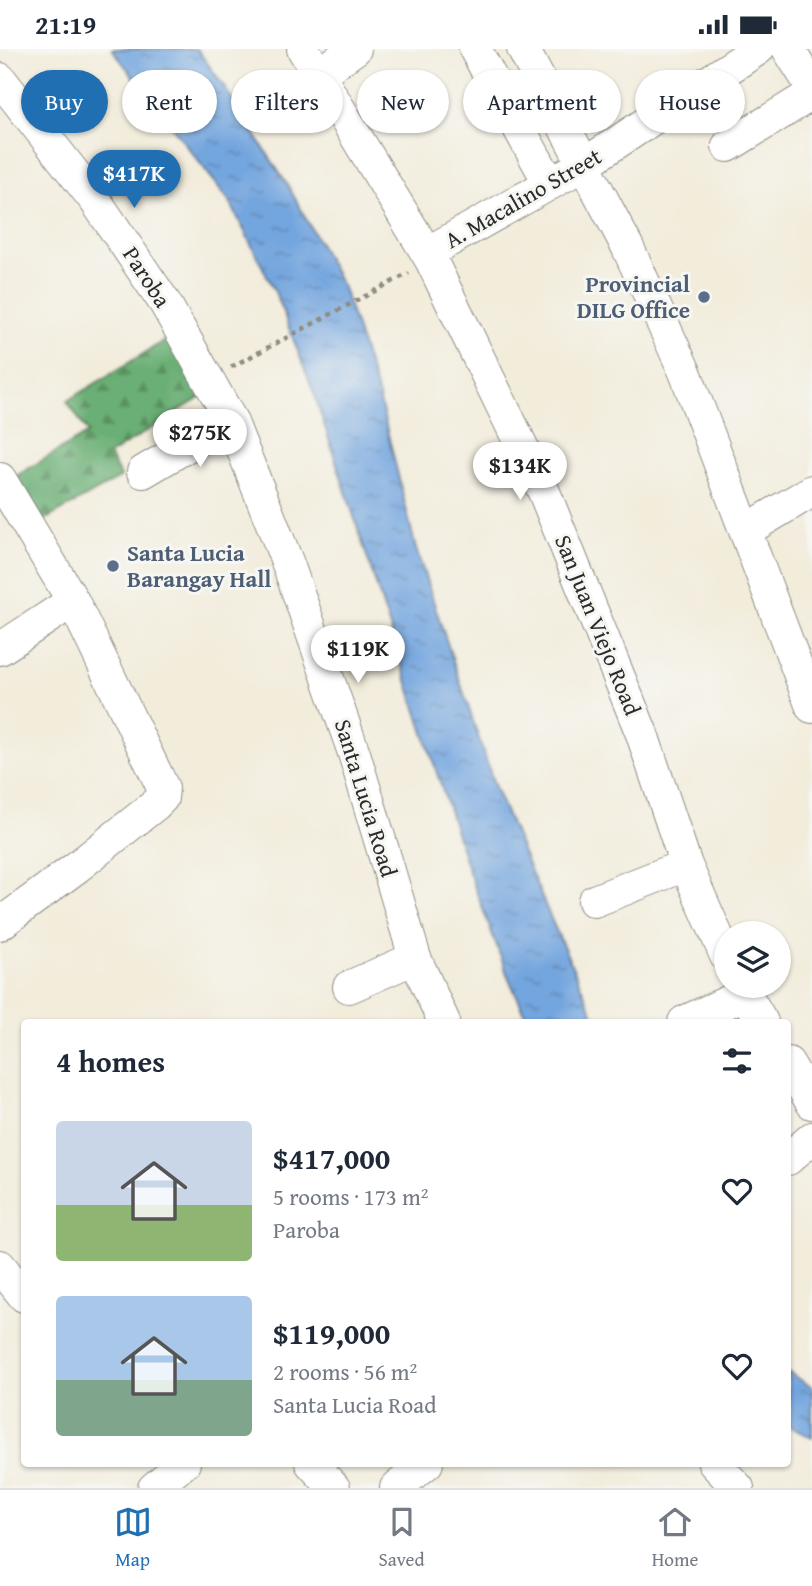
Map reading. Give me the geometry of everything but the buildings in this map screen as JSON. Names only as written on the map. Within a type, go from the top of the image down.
[{"type":"street","points":[[311,61],[355,49]]},
{"type":"street","points":[[475,49],[550,184]]},
{"type":"street","points":[[523,49],[627,247],[685,372],[812,706]]},
{"type":"street","name":"A. Macalino Street","points":[[429,257],[583,165],[758,49]]},
{"type":"street","points":[[788,49],[812,87]]},
{"type":"street","name":"San Juan Viejo Road","points":[[311,61],[429,257],[544,492],[642,734],[686,865],[714,929]]},
{"type":"street","name":"Paroba","points":[[0,79],[95,200],[165,303],[208,380]]},
{"type":"street","points":[[728,146],[812,94]]},
{"type":"street","name":"Santa Lucia Road","points":[[208,380],[231,420],[288,564],[354,753],[415,958],[443,1019]]},
{"type":"street","points":[[143,473],[231,420]]},
{"type":"street","points":[[0,479],[73,601],[163,789],[162,798],[78,867],[0,924]]},
{"type":"street","points":[[746,531],[812,491]]},
{"type":"street","points":[[0,649],[73,601]]},
{"type":"street","points":[[594,901],[686,865]]},
{"type":"street","points":[[349,988],[415,958]]},
{"type":"street","points":[[689,1019],[727,998]]},
{"type":"street","points":[[748,998],[760,1019]]},
{"type":"street","points":[[791,1068],[812,1103]]},
{"type":"street","points":[[791,1156],[812,1138]]},
{"type":"street","points":[[0,1266],[21,1292]]},
{"type":"street","points":[[154,1488],[178,1467]]},
{"type":"street","points":[[315,1467],[334,1488]]},
{"type":"street","points":[[396,1488],[421,1467]]},
{"type":"street","points":[[718,1467],[738,1488]]},
{"type":"path","points":[[208,380],[363,297],[429,257]]},
{"type":"green space","points":[[174,335],[209,392],[109,455],[121,477],[43,521],[16,476],[88,433],[67,401]]},
{"type":"water","points":[[112,49],[197,49],[212,70],[128,70]]},
{"type":"water","points":[[217,77],[231,97],[231,133],[254,133],[290,189],[343,288],[379,397],[416,549],[496,790],[596,1019],[528,1019],[509,979],[469,872],[314,393],[275,292],[230,202],[177,133],[217,133]]},
{"type":"water","points":[[791,1374],[812,1387],[812,1438],[791,1428]]},
{"type":"place","name":"Provincial DILG Office","points":[[704,297]]},
{"type":"place","name":"Santa Lucia Barangay Hall","points":[[113,566]]}]
